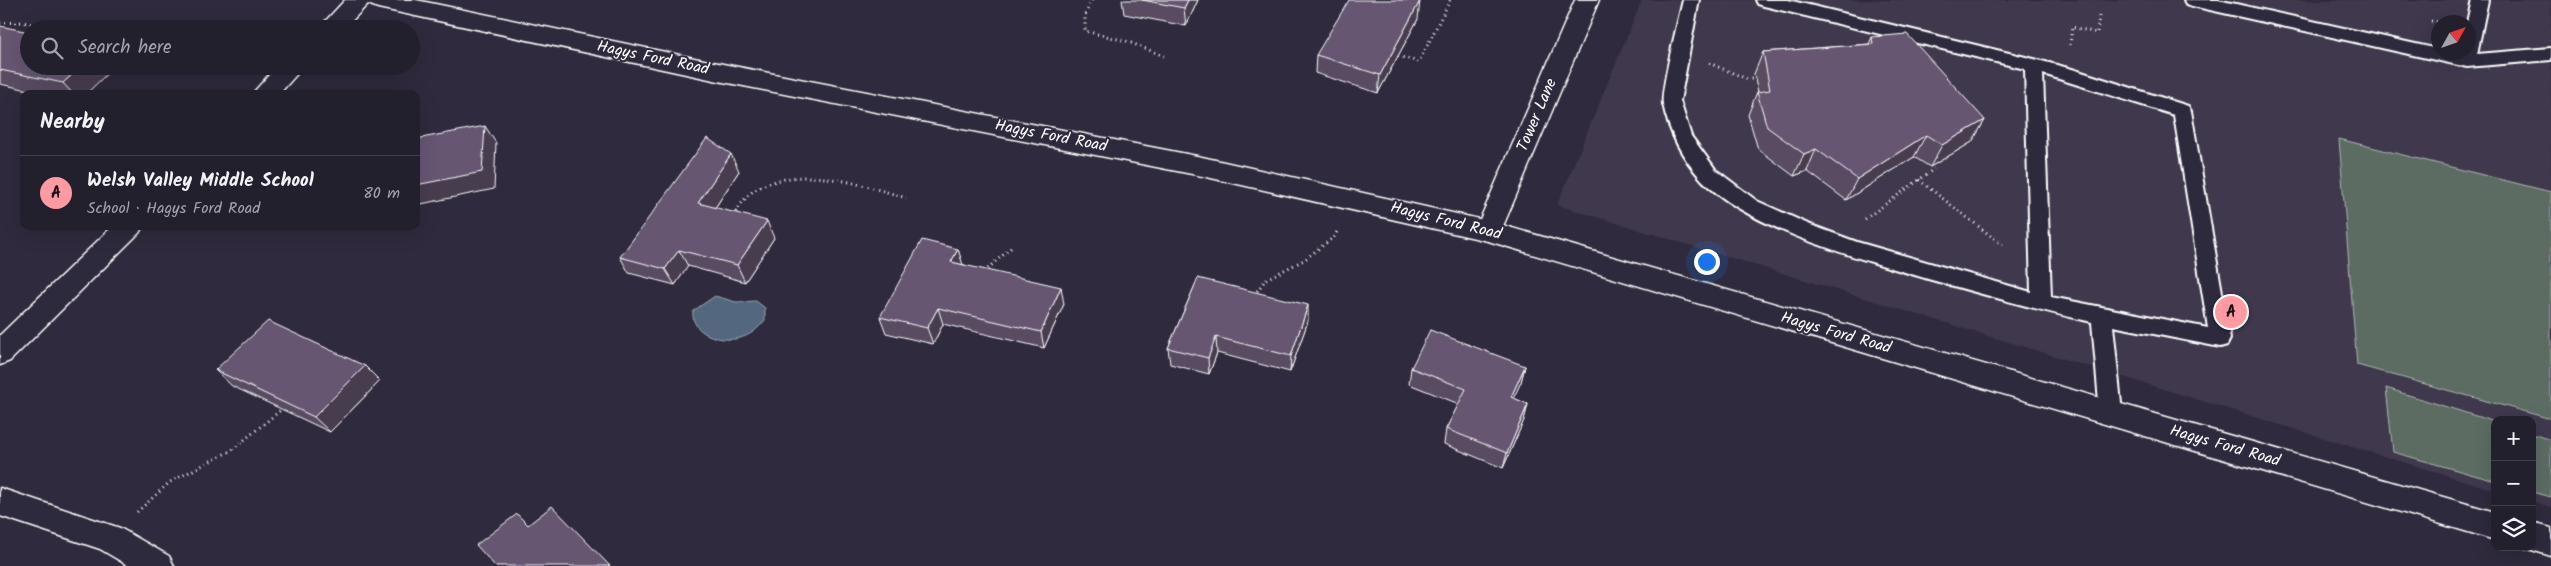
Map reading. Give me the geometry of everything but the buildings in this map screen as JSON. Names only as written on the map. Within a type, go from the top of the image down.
[{"type":"street","points":[[339,20],[359,0]]},
{"type":"street","name":"Hagys Ford Road","points":[[378,0],[719,72],[1161,158],[1358,200],[1488,231],[2491,525]]},
{"type":"street","name":"Tower Lane","points":[[1488,231],[1587,0]]},
{"type":"street","points":[[268,90],[283,75]]},
{"type":"street","points":[[0,353],[126,230]]},
{"type":"street","points":[[0,502],[109,538],[158,566]]},
{"type":"street","points":[[2536,537],[2551,542]]},
{"type":"lane","points":[[1691,0],[1680,47],[1671,101],[1682,138],[1709,175],[1750,206],[1834,242],[2041,303],[2220,339],[2182,111],[2066,73],[1764,0]]},
{"type":"lane","points":[[2192,0],[2467,61],[2551,54]]},
{"type":"lane","points":[[2467,61],[2480,0]]},
{"type":"lane","points":[[2034,65],[2041,303]]},
{"type":"lane","points":[[2102,314],[2111,413]]},
{"type":"path","points":[[1092,0],[1085,14],[1083,24],[1085,31],[1126,41],[1164,56]]},
{"type":"path","points":[[1398,56],[1419,62],[1450,0]]},
{"type":"path","points":[[2066,73],[2072,26],[2097,33],[2099,16]]},
{"type":"path","points":[[0,23],[20,22]]},
{"type":"path","points":[[1680,47],[1713,65],[1747,79],[1755,78]]},
{"type":"path","points":[[1834,242],[1934,170]]},
{"type":"path","points":[[730,219],[755,190],[777,181],[819,178],[871,186],[906,198]]},
{"type":"path","points":[[1919,180],[2040,273]]},
{"type":"path","points":[[1251,299],[1266,279],[1304,260],[1334,237],[1358,200]]},
{"type":"path","points":[[981,275],[994,261],[1013,246]]},
{"type":"path","points":[[109,538],[170,482],[232,450],[282,409]]},
{"type":"shaded area","points":[[1642,0],[2551,0],[2551,507],[2536,502],[2536,416],[2491,416],[2491,489],[1557,205]]},
{"type":"green space","points":[[2339,139],[2551,192],[2551,419],[2357,365]]},
{"type":"green space","points":[[2386,388],[2491,421],[2491,480],[2393,452]]},
{"type":"green space","points":[[2536,435],[2551,440],[2551,497],[2536,493]]},
{"type":"water","points":[[715,296],[736,302],[756,301],[765,308],[765,320],[754,331],[740,338],[724,339],[708,335],[696,326],[693,319],[693,311]]},
{"type":"place","name":"Welsh Valley Middle School","points":[[2231,312]]}]
